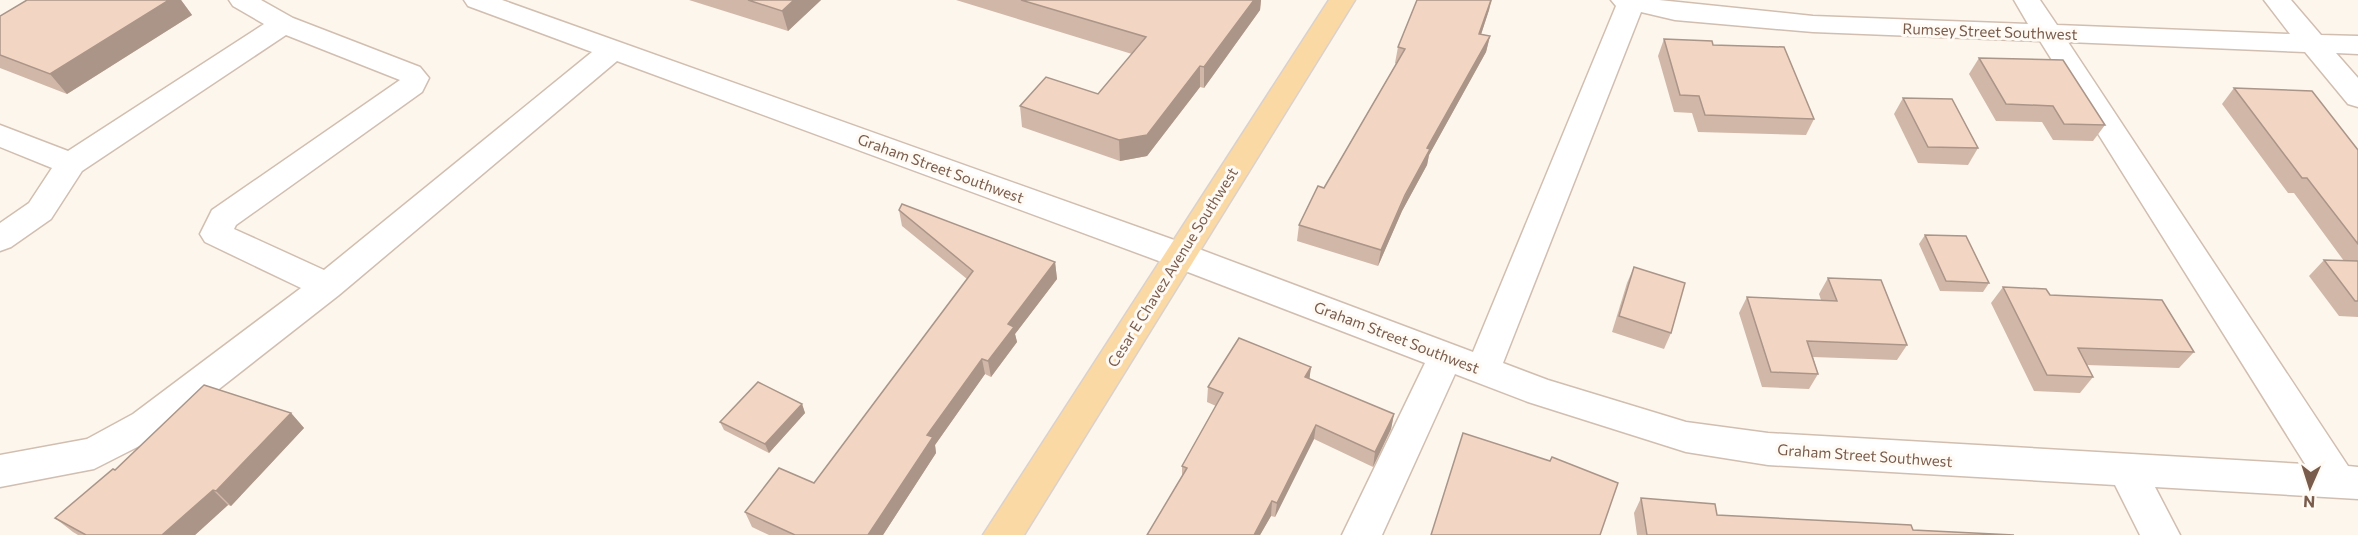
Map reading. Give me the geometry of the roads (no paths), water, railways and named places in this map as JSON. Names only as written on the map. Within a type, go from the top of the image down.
[{"type":"main road","name":"Cesar E Chavez Avenue Southwest","points":[[1003,535],[1342,0]]},
{"type":"street","points":[[242,0],[283,24],[410,73],[415,78],[412,85],[223,218],[216,234],[327,286]]},
{"type":"street","name":"Graham Street Southwest","points":[[477,0],[1179,255],[1541,392],[1686,437],[1768,449],[2348,483]]},
{"type":"street","points":[[2027,0],[2348,483]]},
{"type":"street","points":[[2277,0],[2358,97]]},
{"type":"street","points":[[1484,370],[1629,1]]},
{"type":"street","name":"Rumsey Street Southwest","points":[[1629,1],[1675,12],[1733,19],[2358,45]]},
{"type":"street","points":[[0,239],[40,211],[71,164],[283,24]]},
{"type":"street","points":[[0,471],[94,453],[146,425],[327,286],[613,49]]},
{"type":"street","points":[[0,135],[71,164]]},
{"type":"street","points":[[1362,535],[1419,409],[1446,356]]},
{"type":"street","points":[[2127,471],[2160,535]]}]
